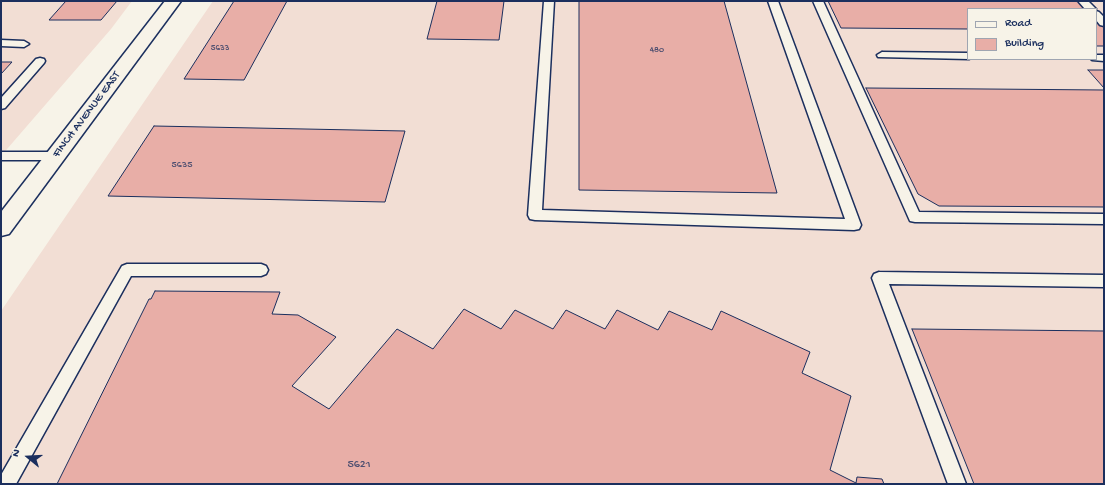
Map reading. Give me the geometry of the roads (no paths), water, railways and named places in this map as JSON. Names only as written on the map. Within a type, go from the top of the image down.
[{"type":"main road","name":"FINCH AVENUE EAST","points":[[1,228],[173,1]]},
{"type":"lane","points":[[548,1],[535,215],[854,225],[773,1]]},
{"type":"lane","points":[[818,1],[915,217],[1104,219]]},
{"type":"lane","points":[[1097,15],[1104,23]]},
{"type":"lane","points":[[1,43],[24,44]]},
{"type":"lane","points":[[882,55],[967,56]]},
{"type":"lane","points":[[1,105],[40,61]]},
{"type":"lane","points":[[1,156],[55,156]]},
{"type":"lane","points":[[6,484],[127,270],[261,270]]},
{"type":"lane","points":[[957,484],[879,278],[1104,281]]}]
